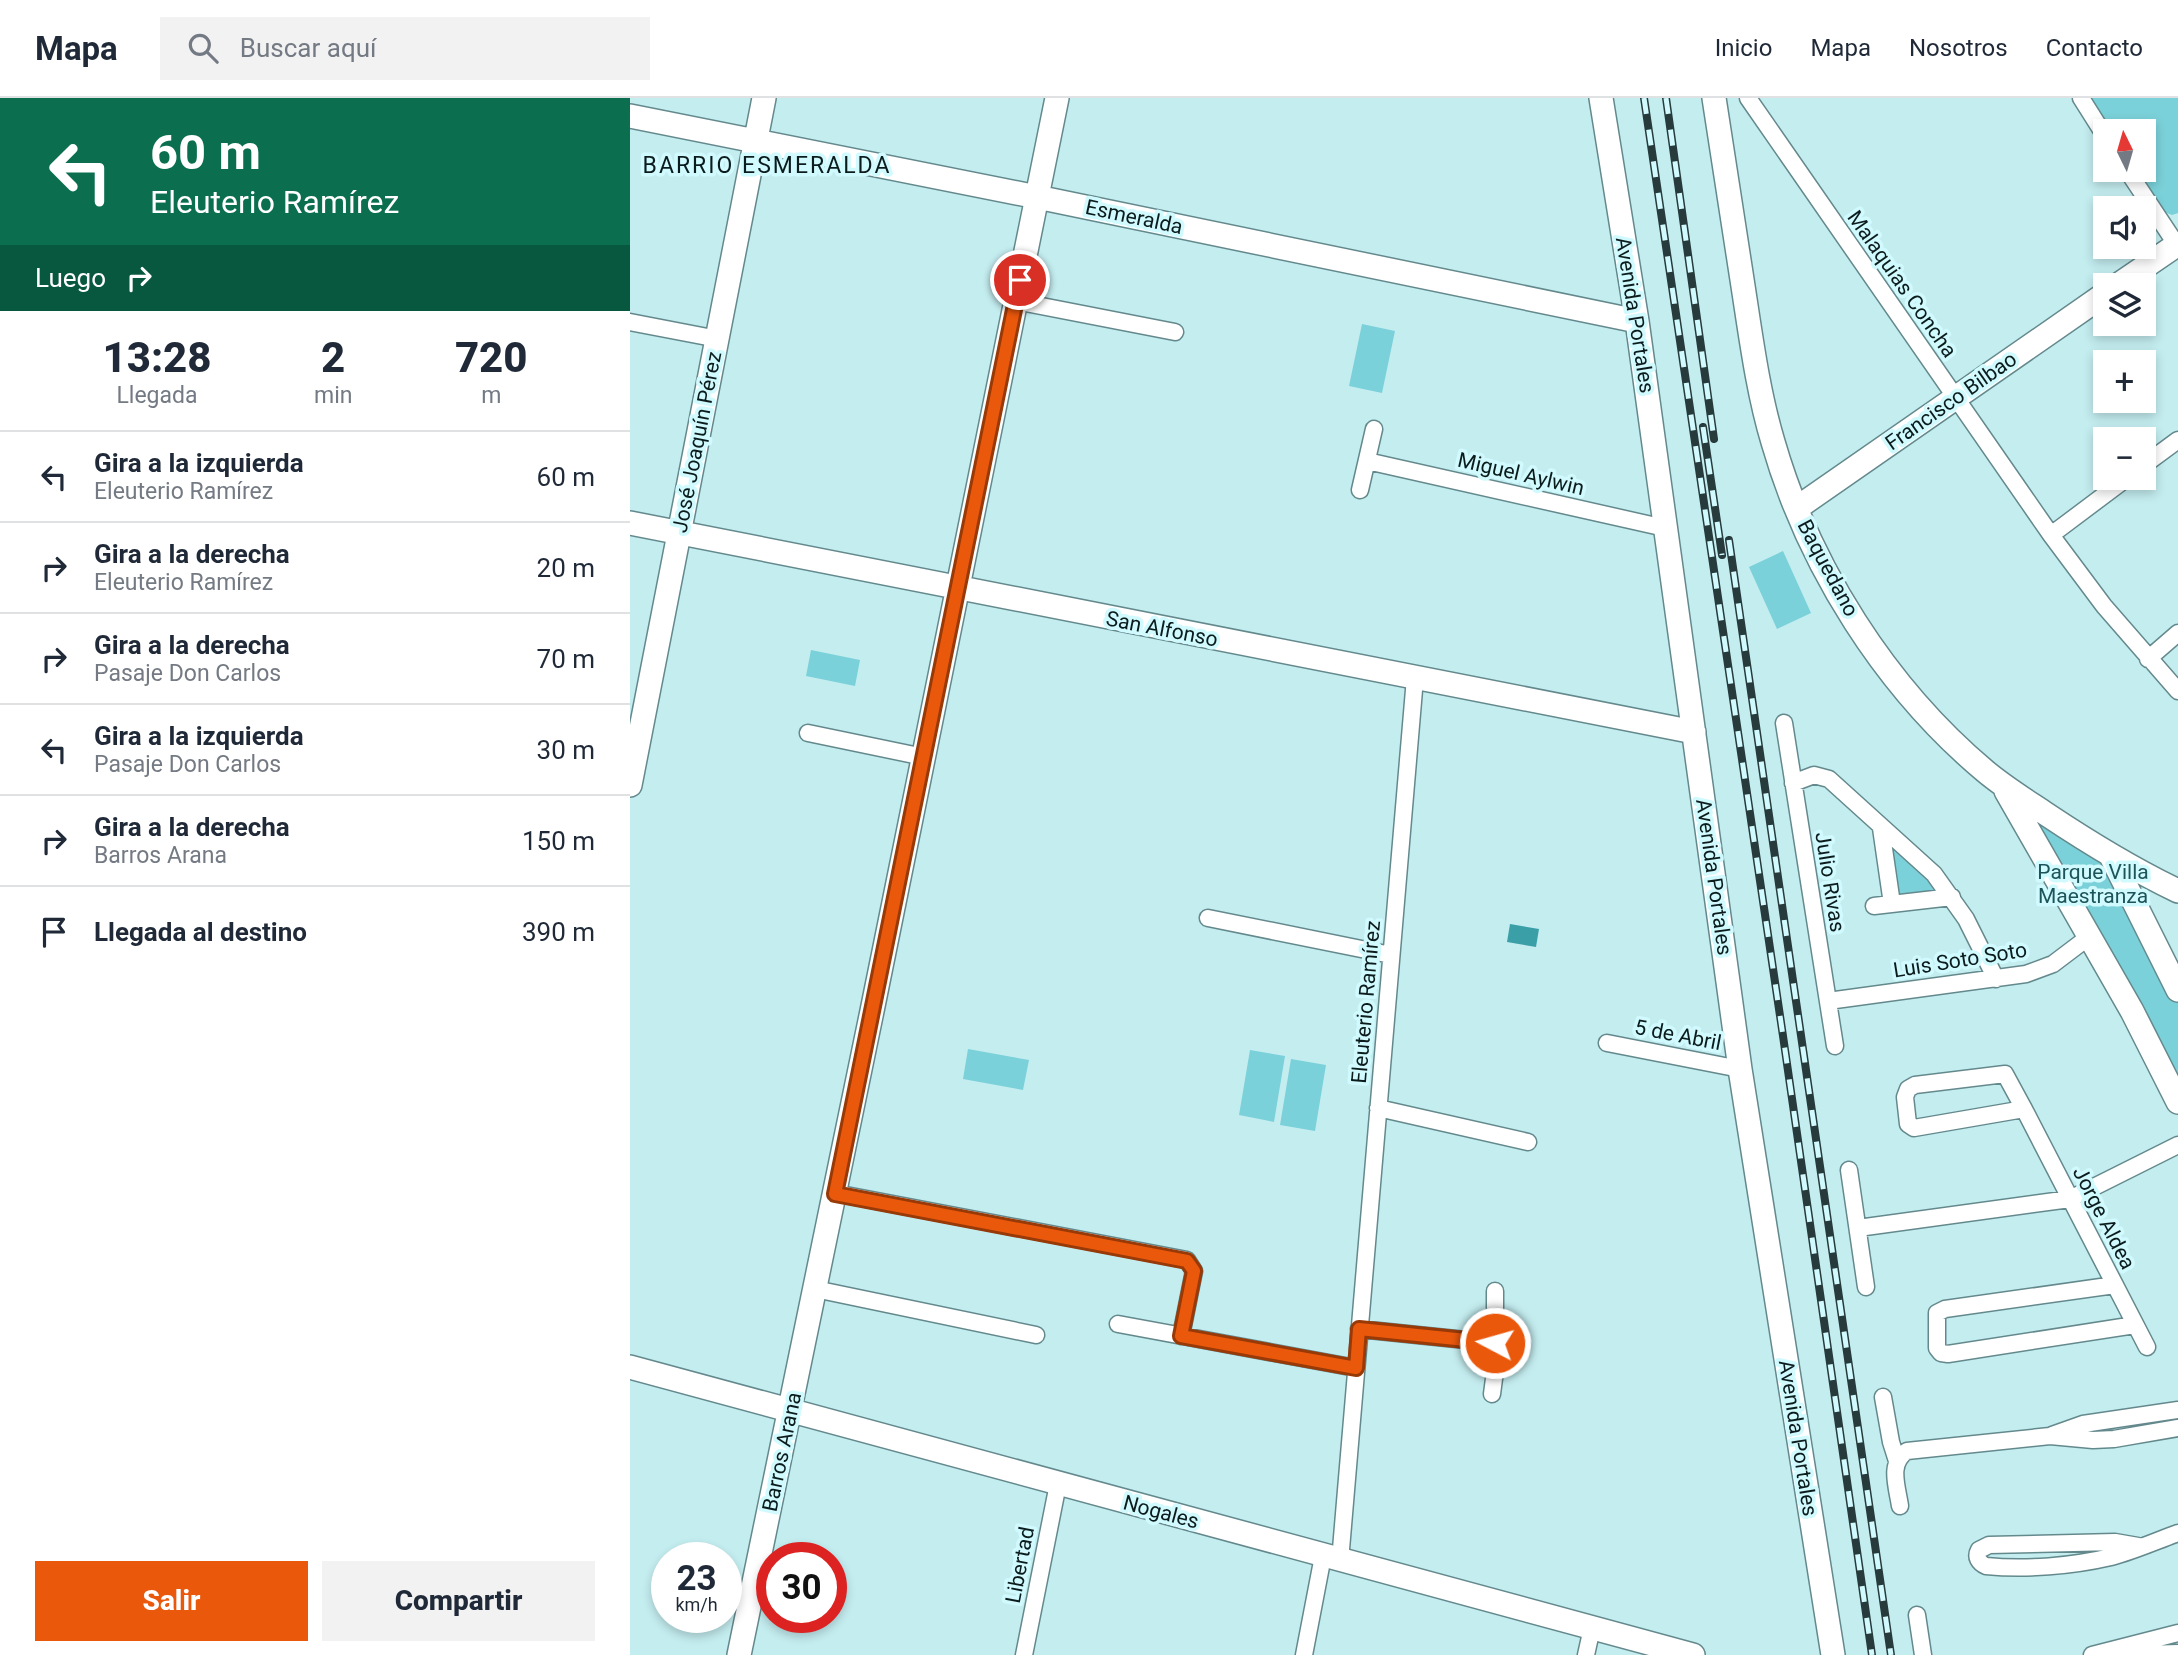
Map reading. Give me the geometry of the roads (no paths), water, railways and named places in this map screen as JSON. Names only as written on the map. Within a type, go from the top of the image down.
[{"type":"street","name":"José Joaquín Pérez","points":[[630,785],[765,98]]},
{"type":"street","name":"Barros Arana","points":[[739,1655],[816,1289],[1057,98]]},
{"type":"street","name":"Avenida Portales","points":[[1601,98],[1637,321],[1740,1069],[1833,1655]]},
{"type":"street","name":"Baquedano","points":[[1714,98],[1760,392],[1773,445],[1824,569],[1879,655],[1940,728],[2003,785],[2111,856],[2170,888]]},
{"type":"street","name":"Malaquias Concha","points":[[1748,98],[2051,535],[2104,606],[2178,691]]},
{"type":"street","points":[[2081,98],[2094,119]]},
{"type":"street","name":"Esmeralda","points":[[630,116],[1637,321]]},
{"type":"street","points":[[2135,182],[2178,246],[2137,273]]},
{"type":"street","points":[[1016,301],[1175,332]]},
{"type":"street","name":"Francisco Bilbao","points":[[1797,508],[2093,302]]},
{"type":"street","points":[[630,322],[718,339]]},
{"type":"street","points":[[1360,490],[1374,429]]},
{"type":"street","points":[[2156,457],[2178,440]]},
{"type":"street","name":"Miguel Aylwin","points":[[1367,461],[1665,528]]},
{"type":"street","points":[[2051,535],[2111,490]]},
{"type":"street","name":"San Alfonso","points":[[630,523],[1694,732]]},
{"type":"street","points":[[2148,659],[2178,633]]},
{"type":"street","name":"Eleuterio Ramírez","points":[[1304,1655],[1332,1558],[1356,1368],[1415,678]]},
{"type":"street","name":"Julio Rivas","points":[[1784,723],[1835,1046]]},
{"type":"street","points":[[808,733],[924,757]]},
{"type":"street","points":[[1793,783],[1814,775],[1829,779],[1934,874],[1966,919],[1996,979]]},
{"type":"street","points":[[2003,785],[2132,1011],[2178,1102]]},
{"type":"street","points":[[1881,828],[1892,904]]},
{"type":"street","points":[[2045,858],[2053,840],[2068,829]]},
{"type":"street","points":[[2111,856],[2178,990]]},
{"type":"street","points":[[2141,917],[2150,895],[2170,888]]},
{"type":"street","points":[[1874,906],[1952,897]]},
{"type":"street","points":[[1208,918],[1391,955]]},
{"type":"street","name":"Luis Soto Soto","points":[[1828,1002],[2026,974],[2053,964],[2090,936]]},
{"type":"street","name":"5 de Abril","points":[[1607,1043],[1740,1069]]},
{"type":"street","name":"Jorge Aldea","points":[[2024,1109],[1914,1128],[1908,1125],[1905,1097],[1908,1089],[1915,1085],[2005,1074],[2024,1109],[2147,1347]]},
{"type":"street","points":[[1378,1108],[1528,1142]]},
{"type":"street","points":[[1858,1228],[2070,1199],[2178,1145]]},
{"type":"street","points":[[1849,1170],[1866,1287]]},
{"type":"street","points":[[835,1194],[1187,1261],[1194,1271],[1181,1336]]},
{"type":"street","points":[[2115,1285],[1945,1309],[1937,1313],[1937,1348],[1941,1353],[1948,1354],[2135,1325]]},
{"type":"street","points":[[816,1289],[1036,1335]]},
{"type":"street","points":[[1492,1394],[1495,1371],[1495,1291]]},
{"type":"street","points":[[1118,1324],[1356,1368]]},
{"type":"street","points":[[1359,1329],[1495,1343]]},
{"type":"street","name":"Nogales","points":[[630,1367],[1693,1655]]},
{"type":"street","points":[[1883,1397],[1897,1461],[1895,1474],[1900,1506]]},
{"type":"street","points":[[2050,1436],[2083,1424],[2178,1410]]},
{"type":"street","points":[[1897,1461],[1908,1451],[2050,1436],[2114,1439],[2178,1428]]},
{"type":"street","name":"Libertad","points":[[1024,1655],[1058,1484]]},
{"type":"street","points":[[2138,1546],[2115,1542],[1989,1545],[1979,1550],[1977,1557],[1986,1566],[2020,1568],[2101,1559],[2178,1533]]},
{"type":"street","points":[[1917,1615],[1923,1655]]},
{"type":"street","points":[[1586,1655],[1592,1628]]},
{"type":"street","points":[[2092,1655],[2178,1633]]},
{"type":"street","points":[[2092,1655],[2178,1653]]},
{"type":"railway","points":[[1644,98],[1872,1655]]},
{"type":"railway","points":[[1666,98],[1714,439]]},
{"type":"railway","points":[[1703,427],[1722,555]]},
{"type":"railway","points":[[1729,540],[1891,1655]]},
{"type":"district","name":"BARRIO ESMERALDA","points":[[767,165]]},
{"type":"park label","name":"Parque Villa Maestranza","points":[[2093,884]]}]
